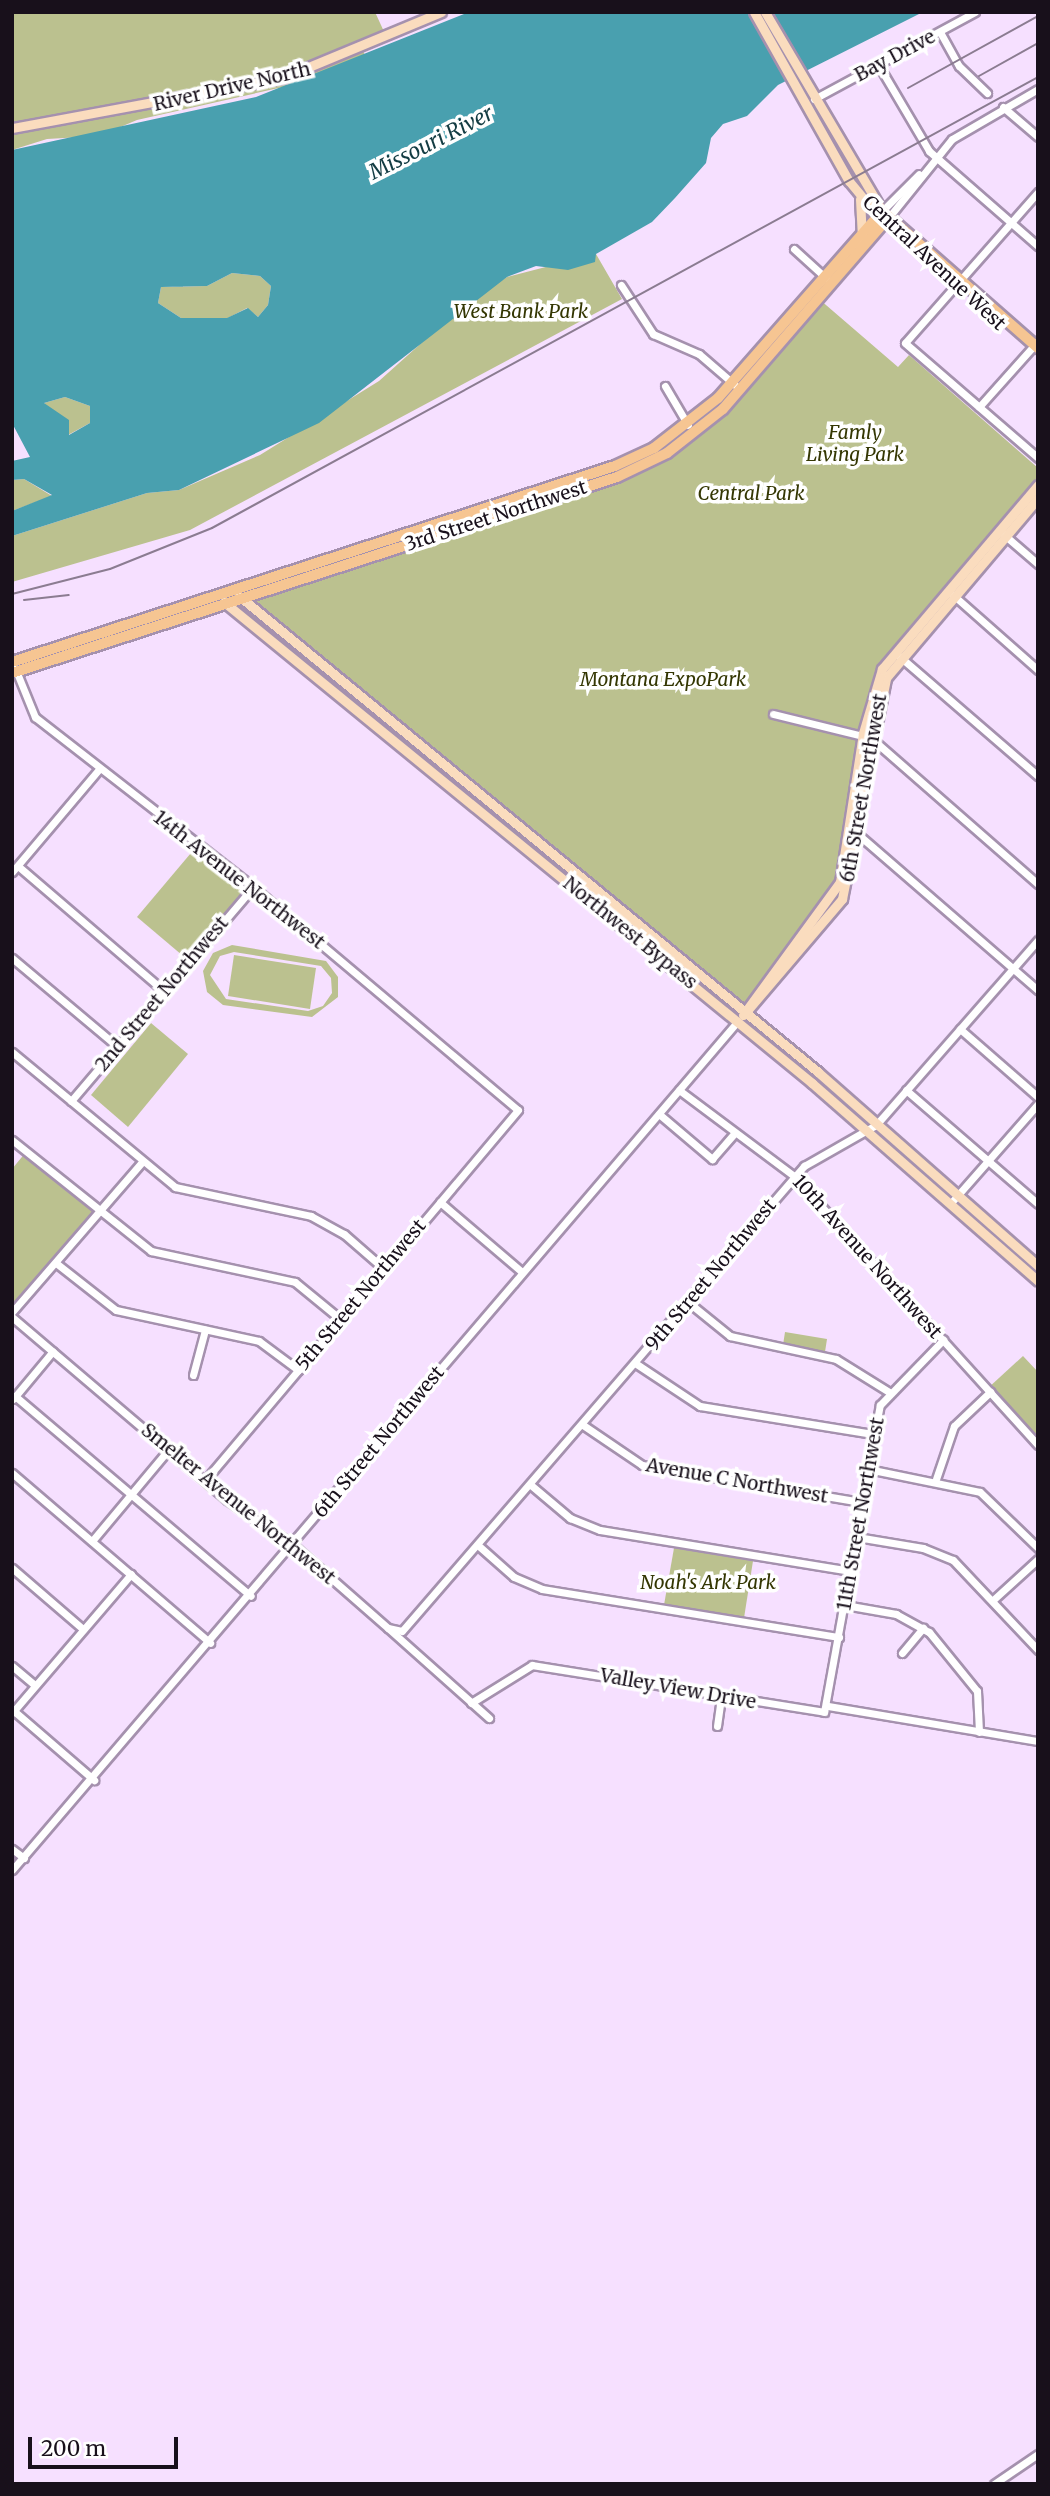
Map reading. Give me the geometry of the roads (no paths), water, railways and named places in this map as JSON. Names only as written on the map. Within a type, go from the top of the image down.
[{"type":"highway","name":"3rd Street Northwest","points":[[828,280],[860,236],[884,217]]},
{"type":"highway","name":"3rd Street Northwest","points":[[13,667],[243,599],[617,477],[691,430],[736,386],[884,217]]},
{"type":"highway","name":"Central Avenue West","points":[[884,217],[1035,348]]},
{"type":"highway","name":"3rd Street Northwest","points":[[13,667],[215,593],[615,466],[691,430]]},
{"type":"main road","name":"River Drive North","points":[[12,128],[292,76],[442,12]]},
{"type":"main road","name":"Central Avenue West","points":[[754,12],[856,191],[884,217]]},
{"type":"main road","name":"Central Avenue West","points":[[765,12],[884,217]]},
{"type":"main road","points":[[856,191],[864,210],[860,236]]},
{"type":"main road","name":"6th Street Northwest","points":[[737,1022],[828,906],[853,830],[874,686],[897,654],[1002,533],[1038,485]]},
{"type":"main road","name":"6th Street Northwest","points":[[1002,533],[1038,498]]},
{"type":"main road","name":"Northwest Bypass","points":[[230,589],[746,1013],[1036,1260]]},
{"type":"main road","name":"Northwest Bypass","points":[[215,593],[737,1022],[1038,1281]]},
{"type":"street","name":"Bay Drive","points":[[814,99],[975,12]]},
{"type":"street","points":[[940,32],[959,66],[987,93]]},
{"type":"street","points":[[879,66],[936,157],[1038,246]]},
{"type":"street","points":[[884,217],[922,172],[968,126],[1038,89]]},
{"type":"street","points":[[1003,107],[1038,137]]},
{"type":"street","points":[[1038,192],[905,343],[1038,458]]},
{"type":"street","points":[[794,249],[828,280]]},
{"type":"street","points":[[621,285],[653,334],[692,349],[736,386]]},
{"type":"street","points":[[979,407],[1035,348]]},
{"type":"street","points":[[665,386],[691,430]]},
{"type":"street","points":[[1002,533],[1038,564]]},
{"type":"street","points":[[950,593],[1038,670]]},
{"type":"street","points":[[897,654],[1038,776]]},
{"type":"street","points":[[1030,663],[1038,655]]},
{"type":"street","name":"14th Avenue Northwest","points":[[13,667],[32,713],[99,769],[253,887],[518,1110]]},
{"type":"street","points":[[773,714],[867,736],[1038,884]]},
{"type":"street","points":[[99,769],[15,869],[164,991]]},
{"type":"street","points":[[853,830],[1038,990]]},
{"type":"street","name":"2nd Street Northwest","points":[[71,1101],[253,887]]},
{"type":"street","name":"9th Street Northwest","points":[[402,1631],[480,1547],[794,1176],[812,1160],[876,1125],[1038,940]]},
{"type":"street","points":[[12,957],[117,1046]]},
{"type":"street","name":"6th Street Northwest","points":[[12,1870],[94,1780],[522,1272],[737,1022]]},
{"type":"street","points":[[960,1029],[1038,1097]]},
{"type":"street","points":[[12,1052],[142,1162],[176,1187],[327,1223],[383,1268]]},
{"type":"street","name":"10th Avenue Northwest","points":[[679,1090],[733,1135],[794,1176],[1038,1445]]},
{"type":"street","points":[[906,1090],[1038,1204]]},
{"type":"street","points":[[950,1204],[1038,1104]]},
{"type":"street","name":"5th Street Northwest","points":[[205,1480],[518,1110]]},
{"type":"street","points":[[659,1114],[712,1159],[733,1135]]},
{"type":"street","points":[[12,1140],[99,1213],[151,1251],[295,1282],[340,1319]]},
{"type":"street","points":[[12,1315],[142,1162]]},
{"type":"street","points":[[440,1202],[522,1272]]},
{"type":"street","points":[[1024,1269],[1036,1260]]},
{"type":"street","points":[[56,1263],[116,1310],[259,1341],[298,1370]]},
{"type":"street","points":[[688,1302],[730,1336],[836,1359],[888,1392]]},
{"type":"street","name":"Smelter Avenue Northwest","points":[[12,1315],[205,1480],[292,1544],[388,1628],[402,1631]]},
{"type":"street","points":[[194,1375],[205,1330]]},
{"type":"street","name":"11th Street Northwest","points":[[826,1709],[873,1434],[888,1392],[943,1340]]},
{"type":"street","points":[[53,1351],[14,1398],[251,1596]]},
{"type":"street","points":[[635,1363],[700,1406],[873,1434]]},
{"type":"street","points":[[936,1479],[950,1433],[990,1392]]},
{"type":"street","name":"Avenue C Northwest","points":[[583,1425],[642,1465],[862,1502]]},
{"type":"street","points":[[92,1541],[169,1449]]},
{"type":"street","points":[[867,1469],[936,1479],[988,1497],[1038,1548]]},
{"type":"street","points":[[12,1473],[211,1643]]},
{"type":"street","points":[[531,1486],[570,1518],[600,1530],[851,1571]]},
{"type":"street","points":[[857,1538],[936,1552],[963,1568],[1038,1650]]},
{"type":"street","points":[[480,1547],[514,1577],[542,1590],[839,1637]]},
{"type":"street","points":[[993,1600],[1038,1559]]},
{"type":"street","points":[[12,1568],[83,1629]]},
{"type":"street","points":[[94,1780],[13,1712],[131,1574]]},
{"type":"street","points":[[845,1605],[896,1614],[923,1628],[972,1680],[981,1702],[979,1732]]},
{"type":"street","points":[[388,1628],[489,1718]]},
{"type":"street","points":[[902,1653],[923,1628]]},
{"type":"street","name":"Valley View Drive","points":[[471,1703],[532,1665],[721,1696],[1038,1741]]},
{"type":"street","points":[[12,1666],[35,1685]]},
{"type":"street","points":[[717,1726],[721,1696]]},
{"type":"street","points":[[12,1849],[23,1858]]},
{"type":"street","points":[[994,2484],[1038,2454]]},
{"type":"water","name":"Missouri River","points":[[469,12],[923,12],[778,85],[747,116],[723,124],[711,138],[706,163],[675,198],[652,222],[596,254],[595,262],[568,270],[536,266],[507,277],[319,423],[179,490],[147,493],[12,536],[12,511],[52,495],[24,479],[12,480],[12,461],[30,457],[12,423],[12,150],[256,97]],"holes":[[[232,273],[260,276],[271,286],[268,305],[258,317],[248,308],[227,318],[181,318],[158,303],[161,287],[207,286]],[[65,397],[90,406],[90,423],[69,435],[69,420],[44,403]]]},
{"type":"railway","points":[[908,88],[1038,16]]},
{"type":"railway","points":[[979,76],[1038,43]]},
{"type":"railway","points":[[12,594],[110,569],[212,528],[1038,77]]},
{"type":"railway","points":[[24,600],[69,595]]},
{"type":"park label","name":"West Bank Park","points":[[521,312]]},
{"type":"park label","name":"Famly Living Park","points":[[855,444]]},
{"type":"park label","name":"Central Park","points":[[751,494]]},
{"type":"park label","name":"Montana ExpoPark","points":[[663,680]]},
{"type":"park label","name":"Noah's Ark Park","points":[[708,1583]]}]
